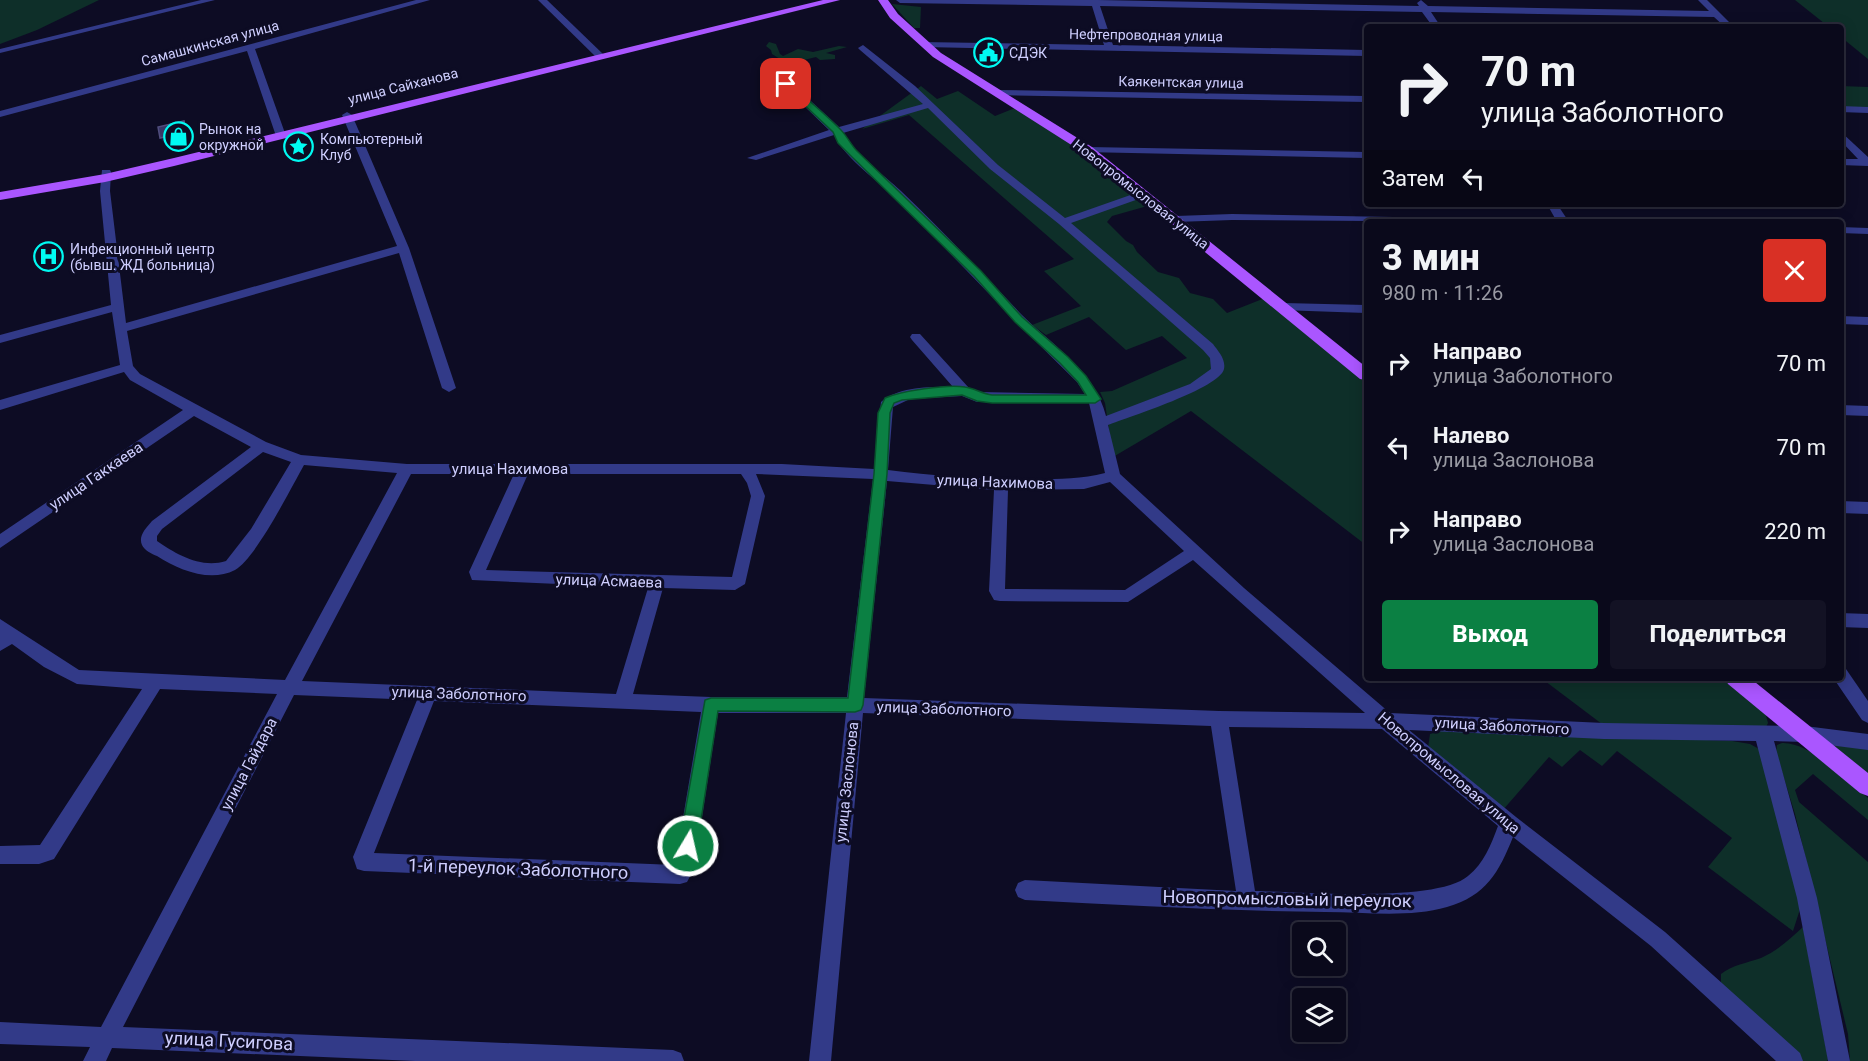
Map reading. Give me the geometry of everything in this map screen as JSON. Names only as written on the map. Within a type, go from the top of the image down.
[{"type":"main road","points":[[0,196],[105,175],[348,117],[810,0]]},
{"type":"main road","points":[[599,55],[835,0]]},
{"type":"main road","name":"Новопромысловая улица","points":[[883,0],[894,16],[924,44],[950,64],[1088,150],[1364,373]]},
{"type":"main road","points":[[0,190],[105,175]]},
{"type":"main road","points":[[1739,681],[1868,786]]},
{"type":"street","points":[[2,51],[211,0]]},
{"type":"street","name":"Самашкинская улица","points":[[0,114],[426,0]]},
{"type":"street","points":[[542,0],[599,55]]},
{"type":"street","points":[[900,0],[1716,14]]},
{"type":"street","points":[[1419,0],[1435,24]]},
{"type":"street","points":[[1702,0],[1727,24]]},
{"type":"street","points":[[1094,2],[1109,48]]},
{"type":"street","name":"Нефтепроводная улица","points":[[924,44],[1364,53]]},
{"type":"street","points":[[250,47],[280,133]]},
{"type":"street","points":[[863,48],[929,105],[994,167],[1063,222],[1208,347],[1219,365],[1217,371],[1195,387],[1100,423]]},
{"type":"street","points":[[772,70],[837,131],[842,141],[853,153],[896,192],[978,274],[1018,319],[1082,379],[1095,399],[1113,476]]},
{"type":"street","name":"Каякентская улица","points":[[996,93],[1364,99]]},
{"type":"street","points":[[753,158],[929,105]]},
{"type":"street","points":[[1844,109],[1868,110]]},
{"type":"street","points":[[348,117],[403,248],[449,388]]},
{"type":"street","points":[[1844,138],[1868,163]]},
{"type":"street","points":[[1088,150],[1364,155]]},
{"type":"street","points":[[1844,162],[1868,163]]},
{"type":"street","points":[[0,405],[127,367],[117,307],[105,175]]},
{"type":"street","points":[[1063,222],[1143,194]]},
{"type":"street","points":[[1176,219],[1232,217],[1364,219]]},
{"type":"street","points":[[1844,230],[1868,231]]},
{"type":"street","points":[[121,329],[403,248]]},
{"type":"street","points":[[0,339],[117,307]]},
{"type":"street","points":[[1284,307],[1364,309]]},
{"type":"street","points":[[1844,320],[1868,321]]},
{"type":"street","points":[[916,337],[964,391],[977,397],[1095,399]]},
{"type":"street","name":"улица Нахимова","points":[[127,367],[135,377],[193,410],[261,446],[300,460],[407,469],[745,469],[881,474],[943,482],[1001,485],[1083,484],[1113,476]]},
{"type":"street","name":"улица Заслонова","points":[[820,1061],[855,705],[881,474],[884,413],[889,401],[900,396],[964,391]]},
{"type":"street","name":"улица Гаккаева","points":[[0,542],[193,410]]},
{"type":"street","points":[[1844,410],[1868,411]]},
{"type":"street","points":[[261,446],[157,525],[149,535],[149,544],[188,566],[213,569],[232,565],[245,550],[300,460]]},
{"type":"street","name":"улица Гайдара","points":[[94,1061],[290,686],[407,469]]},
{"type":"street","name":"улица Асмаева","points":[[523,469],[477,572],[478,576],[732,585],[738,582],[758,496],[754,482],[745,469]]},
{"type":"street","name":"Новопромысловая улица","points":[[1113,476],[1247,600],[1386,721],[1509,823],[1658,939],[1792,1061]]},
{"type":"street","points":[[1001,485],[997,591],[1000,595],[1128,596],[1195,551]]},
{"type":"street","points":[[1844,507],[1868,508]]},
{"type":"street","points":[[623,700],[657,582]]},
{"type":"street","points":[[1844,620],[1868,621]]},
{"type":"street","name":"улица Заболотного","points":[[4,635],[77,677],[711,705],[855,705],[1219,719],[1386,721],[1604,731],[1805,734],[1868,742]]},
{"type":"street","points":[[0,855],[39,855],[47,852],[157,680]]},
{"type":"street","points":[[1844,680],[1868,715]]},
{"type":"street","name":"1-й переулок Заболотного","points":[[428,694],[363,857],[364,862],[680,875],[684,869],[711,705]]},
{"type":"street","points":[[1219,719],[1247,901]]},
{"type":"street","points":[[1763,735],[1807,898],[1839,1061]]},
{"type":"street","name":"Новопромысловый переулок","points":[[1025,890],[1247,901],[1415,903],[1448,897],[1474,884],[1494,861],[1509,823]]},
{"type":"street","name":"улица Гусигова","points":[[0,1033],[673,1061]]},
{"type":"green space","points":[[0,0],[99,0],[37,30],[0,44]]},
{"type":"green space","points":[[1795,0],[1868,0],[1868,59],[1844,39],[1844,24],[1825,24]]},
{"type":"green space","points":[[892,4],[921,7],[920,28],[914,28]]},
{"type":"green space","points":[[769,42],[776,44],[783,56],[798,49],[813,52],[839,46],[847,47],[826,53],[835,55],[835,59],[820,60],[816,57],[788,64],[772,54],[766,46]]},
{"type":"green space","points":[[921,86],[937,99],[958,91],[995,116],[1015,108],[1085,152],[1151,205],[1112,216],[1107,222],[1158,272],[1179,278],[1190,293],[1213,299],[1227,313],[1265,298],[1364,380],[1364,543],[1191,411],[1113,457],[1105,403],[1100,392],[1112,391],[1187,358],[1162,336],[1126,350],[1089,317],[1046,335],[1032,325],[1081,306],[1044,271],[1074,259],[909,115],[862,129]]},
{"type":"green space","points":[[1844,86],[1868,87],[1868,107],[1844,107]]},
{"type":"green space","points":[[1545,681],[1729,681],[1765,712],[1768,723],[1766,727],[1602,724]]},
{"type":"green space","points":[[1445,730],[1732,741],[1750,744],[1761,750],[1802,903],[1793,931],[1708,867],[1732,838],[1617,751],[1602,766],[1580,750],[1562,767],[1549,757],[1502,811],[1428,748],[1430,734]]},
{"type":"green space","points":[[1793,744],[1816,755],[1868,798],[1868,820],[1813,774],[1795,790],[1799,802],[1868,862],[1868,1061],[1850,1061],[1848,1034],[1795,814],[1776,752],[1777,745]]},
{"type":"green space","points":[[1831,745],[1868,749],[1868,777]]},
{"type":"green space","points":[[1803,927],[1827,1061],[1799,1061],[1721,986],[1721,974],[1725,971],[1767,955]]},
{"type":"building","points":[[184,121],[187,132],[160,138],[158,127]]},
{"type":"place","name":"СДЭК","points":[[988,53]]},
{"type":"place","name":"Рынок на окружной","points":[[178,137]]},
{"type":"place","name":"Компьютерный Клуб","points":[[299,147]]},
{"type":"place","name":"Инфекционный центр (бывш. ЖД больница)","points":[[49,257]]},
{"type":"route","points":[[688,846],[711,705],[855,705],[881,474],[884,413],[889,401],[900,396],[964,391],[977,397],[992,399],[1095,399],[1082,379],[1064,360],[1018,319],[978,274],[896,192],[853,153],[842,141],[837,131],[786,84]]}]
